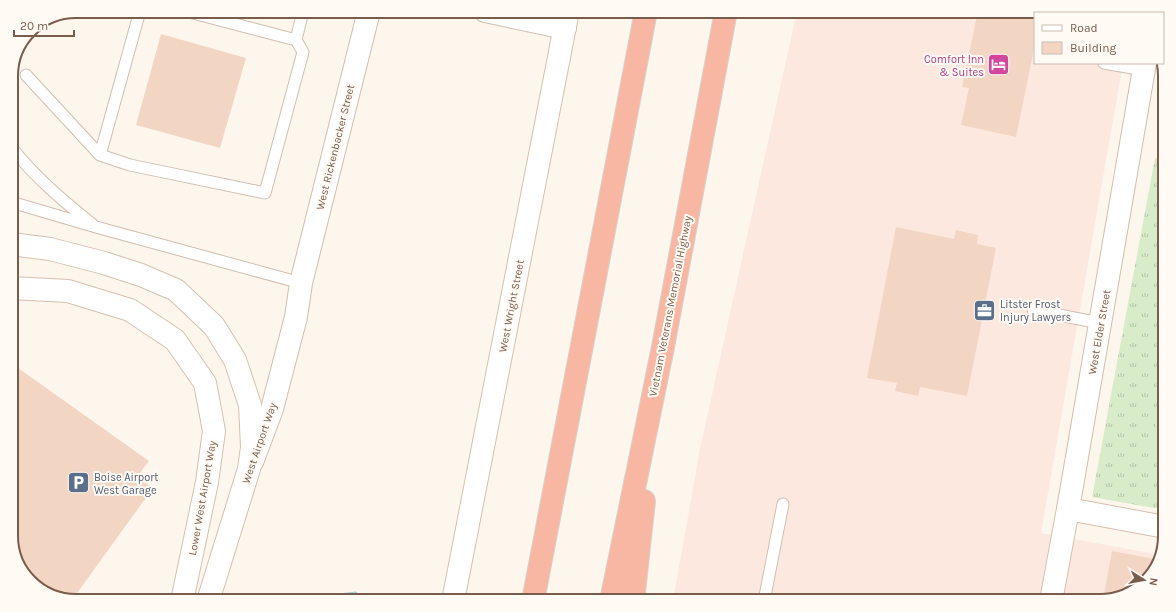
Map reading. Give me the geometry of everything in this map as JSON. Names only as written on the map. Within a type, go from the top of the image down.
[{"type":"highway","points":[[534,594],[645,18]]},
{"type":"highway","name":"Vietnam Veterans Memorial Highway","points":[[612,594],[663,347],[725,18]]},
{"type":"highway","points":[[634,594],[663,347]]},
{"type":"street","name":"West Rickenbacker Street","points":[[301,283],[367,18]]},
{"type":"street","points":[[548,18],[566,20]]},
{"type":"street","name":"West Wright Street","points":[[455,594],[566,20]]},
{"type":"street","name":"West Elder Street","points":[[1052,594],[1145,67]]},
{"type":"street","points":[[18,245],[50,249],[104,263],[141,275],[176,290],[214,326],[236,360],[250,405],[252,447],[249,469]]},
{"type":"street","name":"West Airport Way","points":[[210,594],[249,469],[272,410],[296,316],[301,283]]},
{"type":"street","name":"Lower West Airport Way","points":[[18,288],[68,291],[130,310],[175,340],[205,383],[214,431],[207,482],[183,594]]},
{"type":"street","points":[[1068,508],[1158,526]]},
{"type":"lane","points":[[100,155],[138,18]]},
{"type":"lane","points":[[212,18],[296,40]]},
{"type":"lane","points":[[26,75],[100,155],[130,165],[265,193],[303,52],[296,40],[301,18]]},
{"type":"lane","points":[[1114,64],[1145,67]]},
{"type":"lane","points":[[18,156],[52,192],[96,227]]},
{"type":"lane","points":[[18,204],[301,283]]},
{"type":"lane","points":[[1033,310],[1100,323]]},
{"type":"lane","points":[[765,594],[783,504]]},
{"type":"shaded area","points":[[795,18],[1034,18],[1034,64],[1123,64],[1041,533],[1155,554],[1152,562],[1138,580],[1122,590],[1108,594],[674,594],[700,449]]},
{"type":"green space","points":[[1155,158],[1158,158],[1158,509],[1092,497]]},
{"type":"green space","points":[[1157,419],[1158,419],[1158,454],[1151,453]]},
{"type":"water","points":[[356,592],[358,594],[339,594]]},
{"type":"building","name":"Comfort Inn & Suites","points":[[977,18],[1034,18],[1034,49],[1016,137],[961,125],[969,88],[962,87]]},
{"type":"building","points":[[161,34],[246,58],[220,148],[136,125]]},
{"type":"building","points":[[896,227],[954,239],[956,230],[978,235],[977,244],[996,248],[967,396],[920,387],[918,396],[895,391],[897,383],[867,378]]},
{"type":"building","name":"Boise Airport West Garage","points":[[18,368],[149,461],[137,477],[153,488],[76,594],[68,594],[50,588],[38,580],[24,562],[18,540]]},
{"type":"building","points":[[1112,551],[1153,559],[1144,574],[1138,580],[1122,590],[1104,594]]},
{"type":"place","name":"Comfort Inn & Suites","points":[[999,65]]},
{"type":"place","name":"Litster Frost Injury Lawyers","points":[[984,310]]},
{"type":"place","name":"Boise Airport West Garage","points":[[78,483]]}]
